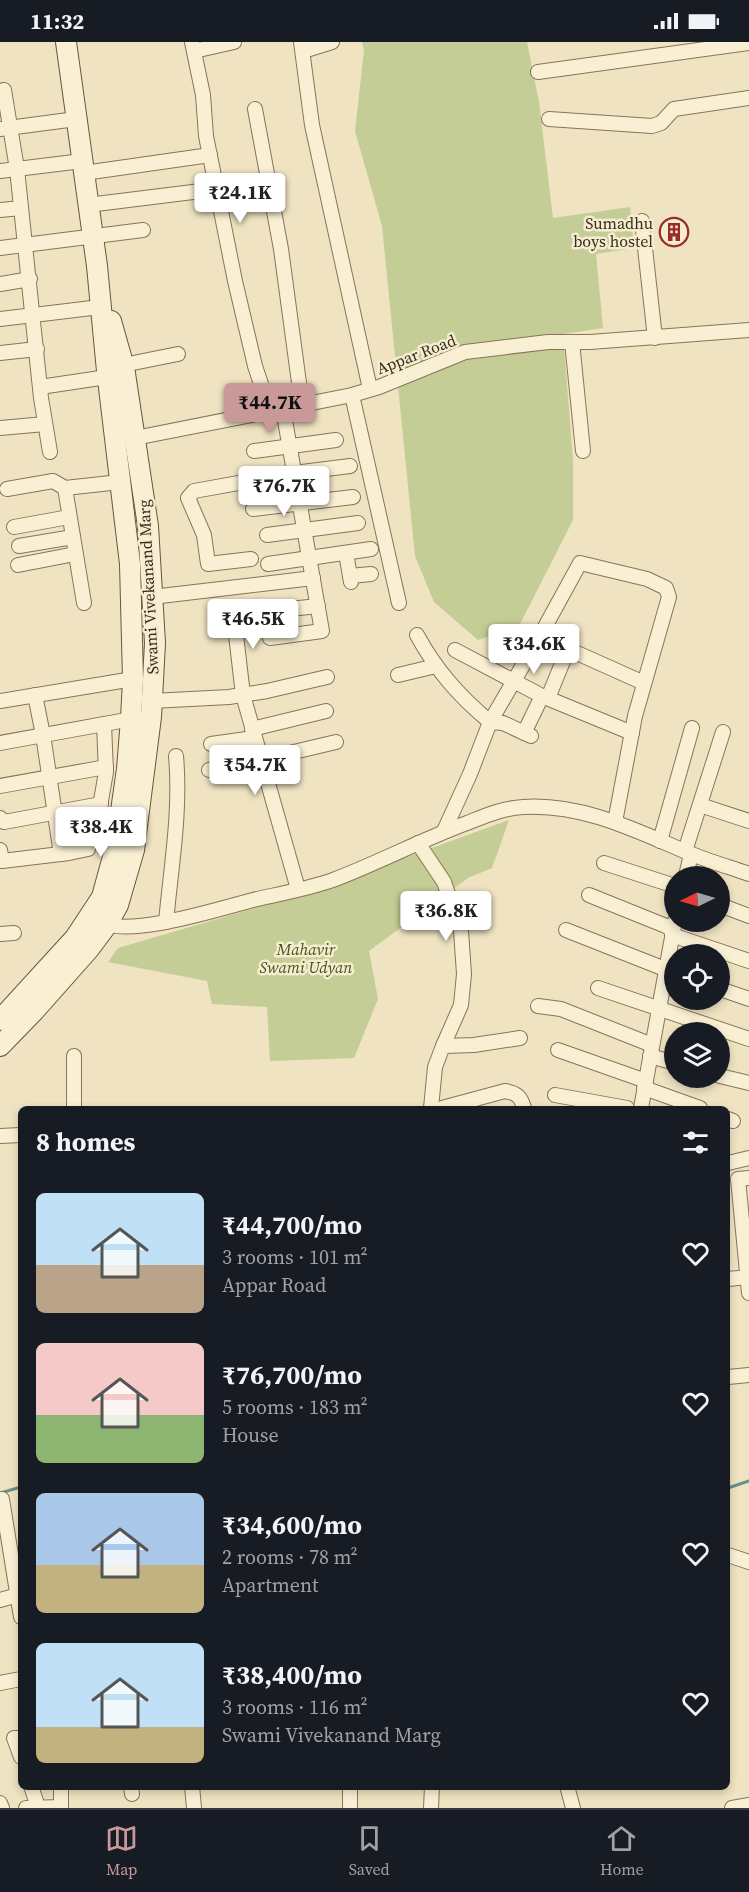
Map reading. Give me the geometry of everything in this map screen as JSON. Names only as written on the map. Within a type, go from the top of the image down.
[{"type":"main road","name":"Swami Vivekanand Marg","points":[[0,1046],[89,949],[116,846],[127,769],[131,719],[133,679],[130,564],[107,377],[97,266],[66,42]]},
{"type":"main road","name":"Swami Vivekanand Marg","points":[[0,1020],[75,938],[118,905],[134,850],[152,709],[155,643],[148,526],[123,365],[97,266]]},
{"type":"street","points":[[234,42],[193,46],[203,95],[210,155],[245,329],[262,390],[276,410],[290,448],[322,631],[270,638]]},
{"type":"street","points":[[332,42],[302,46],[312,125],[370,389]]},
{"type":"street","points":[[538,72],[749,43]]},
{"type":"street","points":[[4,90],[5,128],[17,169],[40,387],[50,452]]},
{"type":"street","points":[[549,119],[652,126],[661,123],[674,109],[749,98]]},
{"type":"street","points":[[255,109],[281,249],[302,405]]},
{"type":"street","points":[[5,128],[76,119]]},
{"type":"street","points":[[0,171],[83,167],[210,155]]},
{"type":"street","points":[[88,205],[217,189]]},
{"type":"street","points":[[0,210],[21,208]]},
{"type":"street","points":[[642,221],[654,338]]},
{"type":"street","points":[[0,248],[143,230]]},
{"type":"street","points":[[0,284],[30,279]]},
{"type":"street","points":[[0,319],[100,307]]},
{"type":"street","name":"Appar Road","points":[[135,438],[352,395],[465,352],[548,342],[654,338],[749,330]]},
{"type":"street","points":[[572,342],[583,451]]},
{"type":"street","points":[[0,353],[37,349]]},
{"type":"street","points":[[123,365],[178,354]]},
{"type":"street","points":[[40,387],[107,377]]},
{"type":"street","points":[[352,395],[399,603]]},
{"type":"street","points":[[0,428],[45,423]]},
{"type":"street","points":[[254,451],[336,441]]},
{"type":"street","points":[[251,559],[208,564],[204,535],[188,496],[194,491],[294,473],[350,466]]},
{"type":"street","points":[[7,489],[52,481],[65,488],[120,482]]},
{"type":"street","points":[[65,488],[84,603]]},
{"type":"street","points":[[253,509],[353,497]]},
{"type":"street","points":[[14,527],[69,517]]},
{"type":"street","points":[[267,535],[358,524]]},
{"type":"street","points":[[19,546],[73,537]]},
{"type":"street","points":[[268,564],[371,549]]},
{"type":"street","points":[[346,553],[350,579],[371,574]]},
{"type":"street","points":[[18,566],[75,554]]},
{"type":"street","points":[[444,831],[490,722],[580,563],[658,583],[666,588],[669,597],[644,683],[615,822]]},
{"type":"street","points":[[152,597],[313,578]]},
{"type":"street","points":[[271,611],[318,606]]},
{"type":"street","points":[[220,619],[220,626],[232,630],[236,635],[243,694],[298,889]]},
{"type":"street","points":[[417,635],[436,666],[467,702],[490,722],[503,723],[527,734],[568,649]]},
{"type":"street","points":[[540,636],[644,683]]},
{"type":"street","points":[[455,650],[513,682],[632,733]]},
{"type":"street","points":[[398,675],[436,666]]},
{"type":"street","points":[[0,743],[131,719],[152,709],[327,677]]},
{"type":"street","points":[[0,702],[133,679]]},
{"type":"street","points":[[35,695],[61,854]]},
{"type":"street","points":[[211,744],[253,734],[327,711]]},
{"type":"street","points":[[0,850],[2,861],[88,849],[100,804],[106,767],[104,724]]},
{"type":"street","points":[[660,841],[692,728]]},
{"type":"street","points":[[687,866],[688,852],[700,805],[723,732]]},
{"type":"street","points":[[209,770],[255,764],[260,760],[336,742]]},
{"type":"street","points":[[166,922],[176,830],[177,756]]},
{"type":"street","points":[[0,786],[106,767]]},
{"type":"street","points":[[0,818],[4,822],[100,804]]},
{"type":"street","points":[[700,805],[749,821]]},
{"type":"street","points":[[98,920],[131,926],[166,922],[332,880],[444,831],[497,811],[523,807],[578,812],[615,822],[749,874]]},
{"type":"street","points":[[418,843],[444,882],[461,931],[464,974],[461,1005],[435,1067],[431,1106]]},
{"type":"street","points":[[604,862],[664,882]]},
{"type":"street","points":[[589,895],[664,925]]},
{"type":"street","points":[[730,909],[749,916]]},
{"type":"street","points":[[566,930],[664,969]]},
{"type":"street","points":[[680,932],[749,961]]},
{"type":"street","points":[[598,988],[749,1039]]},
{"type":"street","points":[[641,1106],[664,991]]},
{"type":"street","points":[[730,992],[749,999]]},
{"type":"street","points":[[538,1006],[561,1009],[664,1058]]},
{"type":"street","points":[[442,1046],[474,1045],[520,1038]]},
{"type":"street","points":[[558,1050],[695,1106]]},
{"type":"street","points":[[74,1056],[74,1106]]},
{"type":"street","points":[[730,1078],[749,1083]]},
{"type":"street","points":[[449,1106],[505,1091],[513,1092],[521,1098],[523,1106]]},
{"type":"street","points":[[555,1095],[616,1106]]},
{"type":"street","points":[[0,1136],[18,1135]]},
{"type":"street","points":[[730,1163],[749,1158]]},
{"type":"street","points":[[749,1178],[738,1179],[749,1293]]},
{"type":"street","points":[[730,1279],[748,1277]]},
{"type":"street","points":[[730,1377],[749,1375]]},
{"type":"street","points":[[2,1499],[18,1583]]},
{"type":"street","points":[[730,1556],[749,1562]]},
{"type":"street","points":[[0,1600],[18,1595]]},
{"type":"street","points":[[0,1683],[18,1680]]},
{"type":"street","points":[[18,1738],[14,1738],[18,1749]]},
{"type":"street","points":[[31,1790],[32,1808],[61,1807],[61,1790]]},
{"type":"street","points":[[192,1790],[194,1808]]},
{"type":"street","points":[[350,1790],[350,1808]]},
{"type":"street","points":[[431,1808],[432,1790]]},
{"type":"street","points":[[568,1790],[573,1808]]},
{"type":"street","points":[[0,1803],[2,1808]]},
{"type":"street","points":[[732,1808],[749,1805]]},
{"type":"green space","points":[[362,42],[527,42],[539,102],[553,218],[630,207],[634,248],[596,254],[603,328],[563,334],[573,461],[573,520],[519,626],[478,640],[434,602],[415,556],[382,226],[355,131],[364,50]]},
{"type":"green space","name":"Mahavir Swami Udyan","points":[[509,820],[492,868],[468,878],[369,951],[378,999],[354,1058],[270,1061],[267,1007],[212,1004],[207,981],[108,962],[118,948],[313,891]]},
{"type":"waterway","points":[[730,1487],[749,1481]]},
{"type":"waterway","points":[[0,1493],[18,1488]]},
{"type":"place","name":"Sumadhu boys hostel","points":[[674,232]]}]
